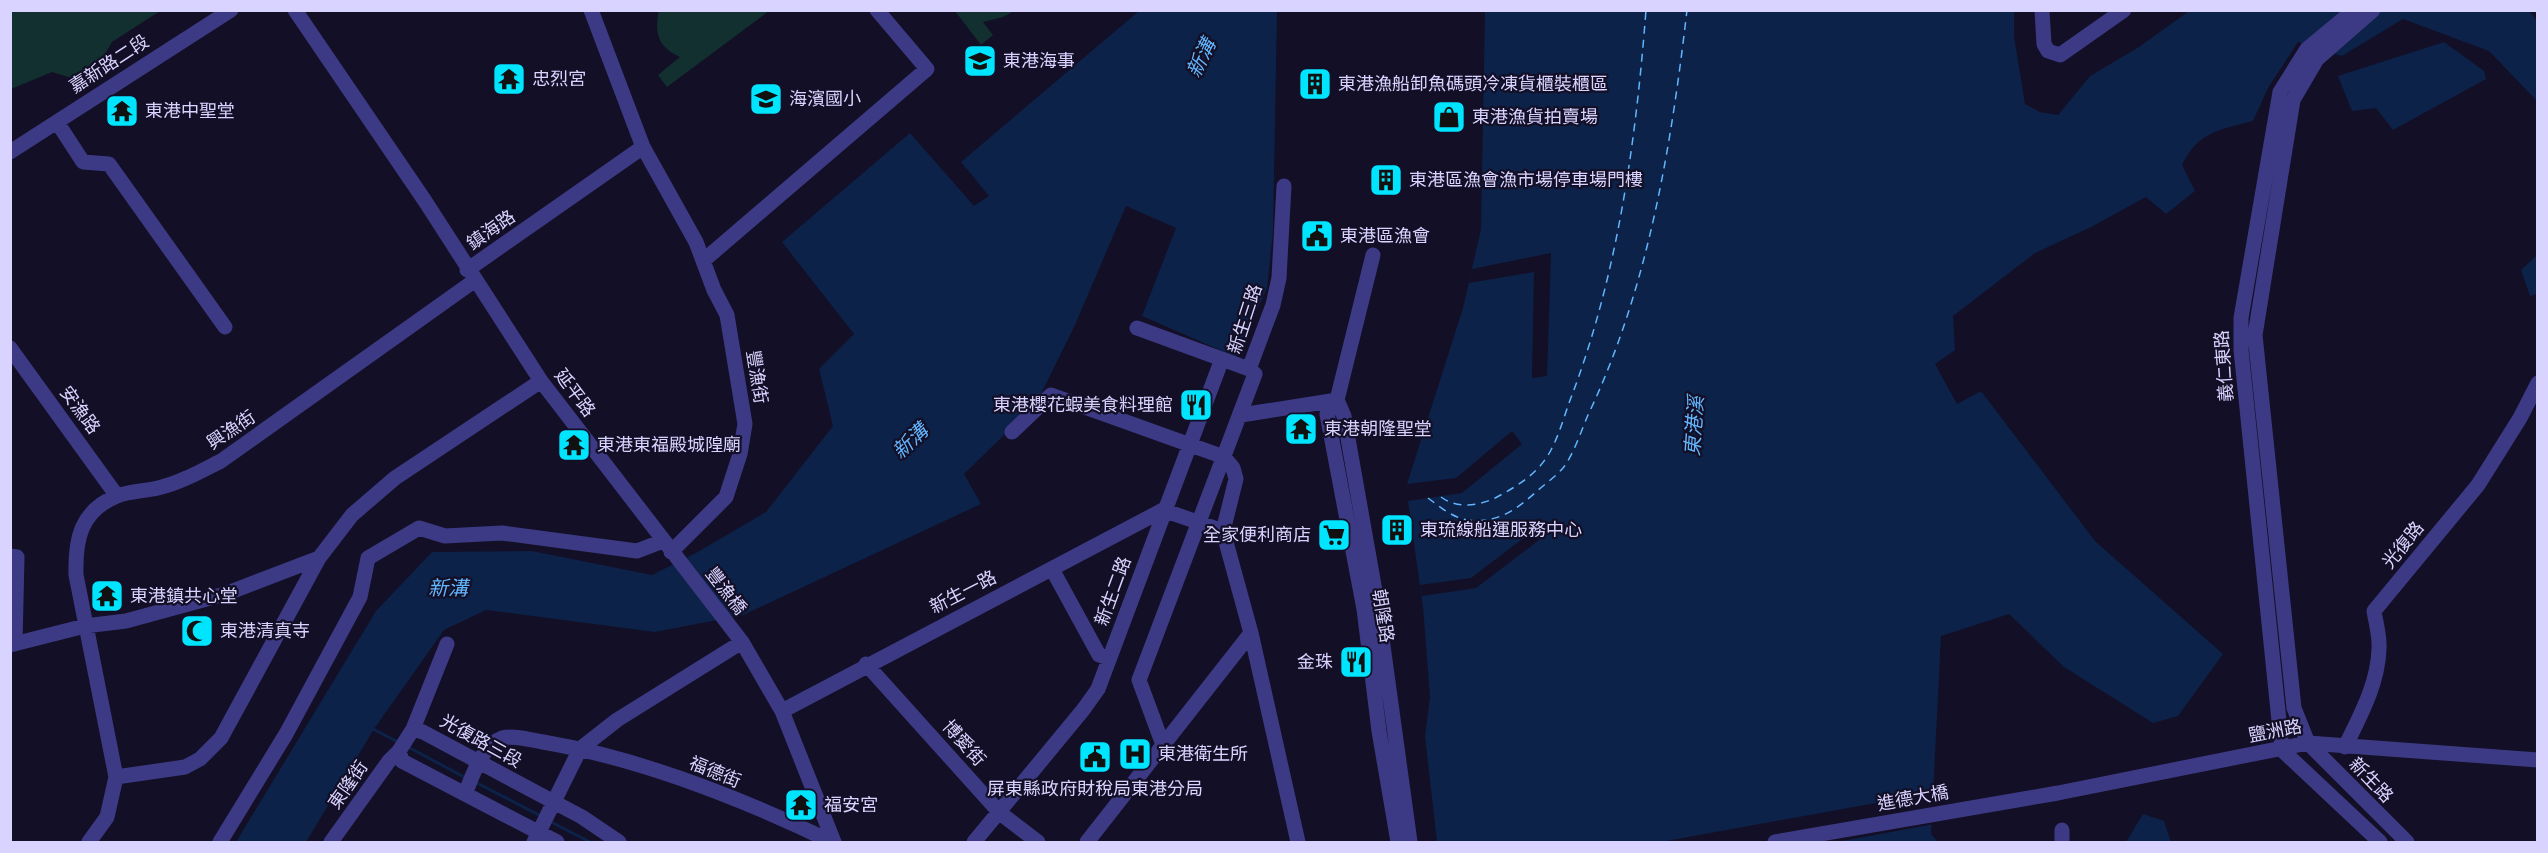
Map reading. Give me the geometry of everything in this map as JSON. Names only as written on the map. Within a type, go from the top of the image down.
[{"type":"street","name":"嘉新路二段","points":[[10,152],[231,10]]},
{"type":"street","name":"鎮海路","points":[[295,10],[425,201],[471,276],[643,147]]},
{"type":"street","points":[[591,10],[643,147]]},
{"type":"street","points":[[703,261],[927,69],[877,10]]},
{"type":"street","points":[[2042,10],[2044,44],[2048,51],[2060,55],[2124,10]]},
{"type":"street","name":"義仁東路","points":[[2282,750],[2241,350],[2241,318],[2256,273],[2293,100],[2312,54],[2354,10]]},
{"type":"street","name":"義仁東路","points":[[2312,54],[2373,10]]},
{"type":"street","points":[[57,122],[83,162],[109,164],[225,327]]},
{"type":"street","name":"豐漁街","points":[[643,147],[696,242],[727,315],[745,424],[740,454],[726,497],[671,552]]},
{"type":"street","name":"新生三路","points":[[1163,746],[1139,680],[1255,374],[1249,369],[1273,305],[1279,278],[1284,186]]},
{"type":"street","name":"朝隆路","points":[[1373,255],[1337,400],[1327,414],[1364,609],[1379,731],[1398,843]]},
{"type":"street","name":"義仁東路","points":[[2256,273],[2255,335],[2277,528],[2294,708],[2308,743]]},
{"type":"street","name":"延平路","points":[[471,276],[541,381],[671,552]]},
{"type":"street","name":"興漁街","points":[[116,777],[76,575],[75,546],[83,526],[95,510],[117,496],[180,481],[221,461],[471,276]]},
{"type":"street","points":[[1137,328],[1249,369]]},
{"type":"street","name":"安漁路","points":[[10,348],[15,365],[117,496]]},
{"type":"street","name":"新生二路","points":[[974,843],[1098,689],[1163,510],[1222,360]]},
{"type":"street","points":[[89,843],[107,817],[116,777],[185,767],[200,759],[221,738],[319,558],[352,515],[395,478],[541,381]]},
{"type":"street","name":"光復路","points":[[2345,747],[2369,696],[2376,673],[2379,648],[2374,611],[2478,486],[2520,418],[2538,383]]},
{"type":"street","points":[[1012,432],[1051,395],[1224,456],[1233,468],[1236,479],[1224,531],[1251,633],[1298,843]]},
{"type":"street","points":[[1241,414],[1337,400]]},
{"type":"street","name":"朝隆路","points":[[1337,400],[1344,416],[1372,572],[1410,843]]},
{"type":"street","points":[[1163,510],[1224,531]]},
{"type":"street","name":"新生一路","points":[[782,711],[866,664],[1163,510]]},
{"type":"street","points":[[220,843],[286,734],[360,597],[368,558],[375,553],[419,528],[445,536],[502,533],[637,551],[671,552]]},
{"type":"street","points":[[2260,532],[2277,528]]},
{"type":"street","name":"豐漁橋","points":[[671,552],[742,642]]},
{"type":"street","points":[[10,556],[17,557],[13,644],[85,626],[126,621],[225,594],[319,558]]},
{"type":"street","points":[[1052,569],[1099,654],[1108,658]]},
{"type":"street","points":[[1087,843],[1251,633]]},
{"type":"street","points":[[538,834],[580,749],[617,720],[742,642],[782,711],[833,843]]},
{"type":"street","points":[[447,644],[411,731],[399,751],[402,762],[557,843]]},
{"type":"street","name":"博愛街","points":[[866,664],[1000,813],[1038,843]]},
{"type":"street","name":"光復路三段","points":[[411,731],[478,763],[551,806],[609,834],[619,843]]},
{"type":"street","name":"福德街","points":[[478,763],[494,742],[503,738],[580,749],[674,776],[800,826],[833,843]]},
{"type":"street","name":"鹽洲路","points":[[2058,793],[2308,743],[2538,760]]},
{"type":"street","name":"新生路","points":[[2308,743],[2407,843]]},
{"type":"street","points":[[2282,750],[2380,843]]},
{"type":"street","name":"東隆街","points":[[331,843],[389,761],[399,751]]},
{"type":"street","points":[[465,794],[478,763]]},
{"type":"street","name":"進德大橋","points":[[1775,843],[2058,793]]},
{"type":"green space","points":[[11,10],[160,11],[112,42],[88,83],[52,72],[11,89]]},
{"type":"green space","points":[[659,10],[769,11],[667,87],[658,75],[680,57],[667,49],[659,38],[657,26]]},
{"type":"green space","points":[[955,11],[1014,11],[1003,17],[983,22],[993,35],[981,45]]},
{"type":"water","name":"東港溪","points":[[2528,10],[2537,21],[2537,101],[2489,51],[2403,19],[2342,56],[2298,42],[2268,88],[2253,121],[2220,130],[2195,145],[2182,165],[2195,191],[2166,214],[2146,197],[2091,227],[2035,253],[1953,316],[1955,350],[1935,364],[1957,404],[1981,391],[2095,541],[2223,654],[2178,716],[2153,723],[2064,667],[2009,614],[1941,636],[1931,834],[1938,842],[1437,842],[1425,736],[1430,697],[1423,607],[1408,501],[1462,493],[1522,444],[1512,431],[1456,478],[1407,484],[1463,308],[1481,229],[1485,11],[2014,11],[2014,36],[2025,104],[2040,112],[2058,115],[2090,76],[2139,47],[2189,11]]},
{"type":"water","name":"新溝","points":[[1139,11],[1277,11],[1273,232],[1267,288],[1236,357],[1142,316],[1176,228],[1126,206],[1075,325],[1036,404],[964,474],[981,504],[743,615],[655,632],[486,610],[444,630],[374,729],[306,842],[236,842],[376,611],[432,552],[532,551],[652,575],[696,553],[766,512],[833,426],[819,369],[854,334],[782,242],[910,133],[974,206],[989,196],[961,162]]},
{"type":"water","points":[[2444,42],[2484,71],[2486,79],[2393,130],[2376,108],[2352,111],[2338,76]]},
{"type":"water","points":[[2537,255],[2537,294],[2530,296],[2521,270]]},
{"type":"water","points":[[2143,814],[2164,821],[2171,842],[2126,842]]},
{"type":"pier","points":[[1551,253],[1547,376],[1532,378],[1534,272],[1469,283],[1472,269]]},
{"type":"pier","points":[[1533,531],[1539,540],[1476,588],[1422,596],[1420,585],[1471,578]]},
{"type":"pier","points":[[1936,792],[1934,824],[1837,842],[1661,842]]},
{"type":"waterway","points":[[371,728],[400,743]]},
{"type":"waterway","points":[[408,747],[466,778]]},
{"type":"waterway","points":[[475,782],[541,816]]},
{"type":"waterway","points":[[549,821],[590,842]]},
{"type":"ferry route","points":[[1441,497],[1461,505],[1483,502],[1497,497],[1521,483],[1534,472],[1546,458],[1557,437],[1588,349],[1613,254],[1637,108],[1646,10]]},
{"type":"ferry route","points":[[1428,498],[1447,512],[1462,519],[1478,521],[1497,518],[1528,499],[1560,471],[1571,456],[1609,367],[1627,318],[1641,268],[1664,166],[1687,10]]},
{"type":"place","name":"東港海事","points":[[980,61]]},
{"type":"place","name":"忠烈宮","points":[[509,79]]},
{"type":"place","name":"東港漁船卸魚碼頭冷凍貨櫃裝櫃區","points":[[1315,84]]},
{"type":"place","name":"海濱國小","points":[[766,99]]},
{"type":"place","name":"東港中聖堂","points":[[122,111]]},
{"type":"place","name":"東港漁貨拍賣場","points":[[1449,117]]},
{"type":"place","name":"東港區漁會漁市場停車場門樓","points":[[1386,180]]},
{"type":"place","name":"東港區漁會","points":[[1317,236]]},
{"type":"place","name":"東港櫻花蝦美食料理館","points":[[1196,405]]},
{"type":"place","name":"東港朝隆聖堂","points":[[1301,429]]},
{"type":"place","name":"東港東福殿城隍廟","points":[[574,445]]},
{"type":"place","name":"東琉線船運服務中心","points":[[1397,530]]},
{"type":"place","name":"全家便利商店","points":[[1334,535]]},
{"type":"place","name":"東港鎮共心堂","points":[[107,596]]},
{"type":"place","name":"東港清真寺","points":[[197,631]]},
{"type":"place","name":"金珠","points":[[1356,662]]},
{"type":"place","name":"東港衛生所","points":[[1135,754]]},
{"type":"place","name":"屏東縣政府財稅局東港分局","points":[[1095,757]]},
{"type":"place","name":"福安宮","points":[[801,805]]}]
